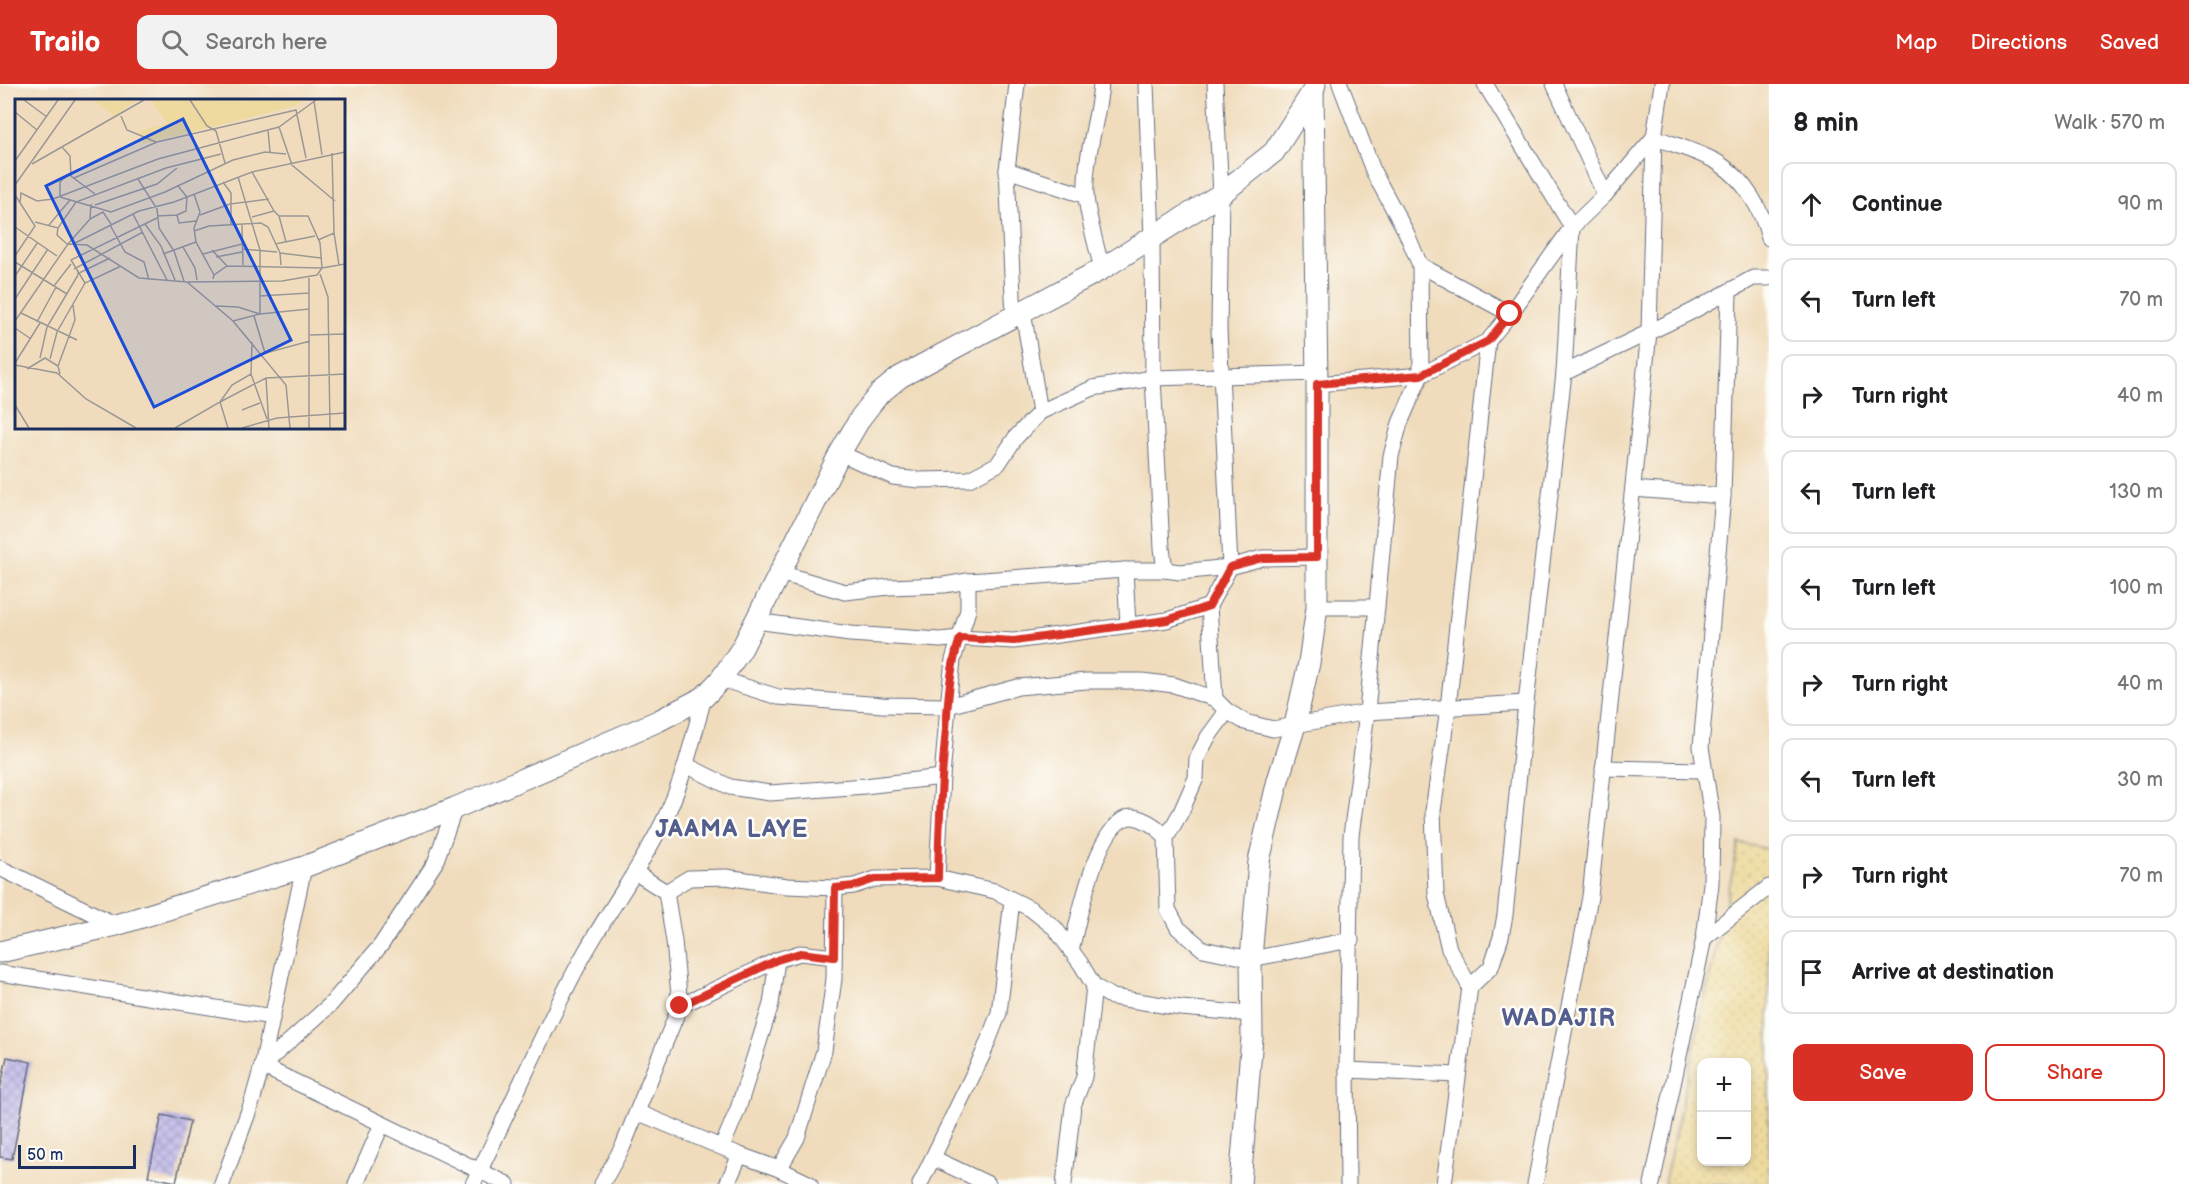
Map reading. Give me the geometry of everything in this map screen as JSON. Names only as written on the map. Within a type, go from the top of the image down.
[{"type":"street","points":[[1017,84],[1006,170],[1018,315],[1040,412]]},
{"type":"street","points":[[1101,84],[1099,107],[1089,156],[1086,196],[1102,268]]},
{"type":"street","points":[[1146,84],[1152,238],[1153,378],[1165,570]]},
{"type":"street","points":[[1215,84],[1221,194],[1219,329],[1230,567],[1209,606],[1215,699]]},
{"type":"street","points":[[1340,84],[1374,173],[1406,232],[1420,265],[1421,375],[1400,423],[1391,456],[1367,712],[1351,836],[1347,1070],[1348,1184]]},
{"type":"street","points":[[1470,987],[1491,967],[1501,937],[1505,915],[1526,703],[1564,373],[1572,227],[1485,84]]},
{"type":"street","points":[[1554,84],[1605,195]]},
{"type":"street","points":[[1535,1184],[1590,897],[1649,332],[1654,137],[1662,84]]},
{"type":"street","points":[[0,959],[304,867],[455,808],[658,721],[704,697],[721,679],[742,648],[840,453],[861,417],[879,394],[900,377],[1102,268],[1221,194],[1274,152],[1314,88]]},
{"type":"street","points":[[1240,1184],[1252,1037],[1251,959],[1259,861],[1278,780],[1295,725],[1309,663],[1317,607],[1314,88]]},
{"type":"street","points":[[840,453],[893,477],[919,480],[969,479],[998,464],[1016,437],[1040,412],[1093,388],[1153,378],[1221,376],[1317,378],[1421,375],[1488,341],[1572,227],[1605,195],[1654,137]]},
{"type":"street","points":[[1654,137],[1720,164],[1748,190],[1767,228],[1769,238]]},
{"type":"street","points":[[1006,170],[1086,196]]},
{"type":"street","points":[[1420,265],[1510,314]]},
{"type":"street","points":[[1564,373],[1753,278],[1769,278]]},
{"type":"street","points":[[1652,1184],[1704,938],[1711,884],[1712,817],[1701,747],[1723,496],[1729,292]]},
{"type":"street","points":[[1444,1184],[1470,987],[1449,949],[1436,894],[1433,811],[1448,708],[1488,341]]},
{"type":"street","points":[[1633,489],[1723,496]]},
{"type":"street","points":[[780,573],[845,592],[1125,570],[1180,572],[1230,567],[1262,558],[1317,557]]},
{"type":"street","points":[[1125,570],[1128,625]]},
{"type":"street","points":[[938,878],[942,777],[952,660],[968,609],[968,581]]},
{"type":"street","points":[[755,621],[850,633],[940,640],[960,638],[1014,641],[1167,620],[1209,606]]},
{"type":"street","points":[[1317,607],[1377,607]]},
{"type":"street","points":[[721,679],[778,697],[882,705],[948,706],[1018,687],[1086,681],[1142,681],[1174,685],[1215,699],[1227,711],[1245,722],[1273,729],[1367,712],[1526,703]]},
{"type":"street","points":[[476,1178],[586,951],[636,873],[664,821],[686,765],[704,697]]},
{"type":"street","points":[[1227,711],[1208,737],[1197,758],[1196,778],[1166,838],[1168,909],[1178,928],[1203,949],[1251,959],[1351,940]]},
{"type":"street","points":[[686,765],[730,787],[770,792],[865,786],[942,777]]},
{"type":"street","points":[[1604,768],[1703,770]]},
{"type":"street","points":[[262,1066],[331,1004],[381,945],[435,862],[455,808]]},
{"type":"street","points":[[1071,951],[1095,860],[1112,831],[1122,820],[1132,817],[1146,821],[1160,830],[1166,838]]},
{"type":"street","points":[[222,1184],[252,1102],[262,1066],[304,867]]},
{"type":"street","points":[[0,868],[116,925]]},
{"type":"street","points":[[602,1184],[623,1146],[680,1006],[674,941],[666,892],[636,873]]},
{"type":"street","points":[[666,892],[689,878],[726,877],[787,886],[835,888],[854,886],[875,879],[938,878],[995,891],[1031,909],[1055,928],[1094,986],[1112,997],[1251,1014]]},
{"type":"street","points":[[1704,938],[1769,887]]},
{"type":"street","points":[[779,1169],[797,1138],[824,1051],[834,979],[835,888]]},
{"type":"street","points":[[920,1184],[983,1054],[999,1012],[1012,900]]},
{"type":"street","points":[[680,1006],[777,960],[800,953],[834,957]]},
{"type":"street","points":[[0,959],[272,1017]]},
{"type":"street","points":[[722,1147],[738,1109],[771,1004],[777,960]]},
{"type":"street","points":[[1064,1184],[1073,1106],[1084,1077],[1094,986]]},
{"type":"street","points":[[262,1066],[382,1124],[476,1178],[507,1184]]},
{"type":"street","points":[[1347,1070],[1457,1075]]},
{"type":"street","points":[[637,1113],[779,1169],[810,1184]]},
{"type":"street","points":[[356,1184],[382,1124]]},
{"type":"street","points":[[727,1184],[740,1155]]},
{"type":"street","points":[[933,1158],[988,1184]]},
{"type":"sand","points":[[1739,843],[1769,849],[1769,1184],[1664,1184]]},
{"type":"building","points":[[7,1057],[31,1062],[12,1159],[0,1157],[0,1090]]},
{"type":"building","points":[[162,1115],[190,1121],[176,1182],[148,1176]]},
{"type":"district","name":"JAAMA LAYE","points":[[732,829]]},
{"type":"district","name":"WADAJIR","points":[[1559,1018]]},
{"type":"route","points":[[680,1006],[777,960],[800,953],[834,957],[835,888],[854,886],[875,879],[938,878],[942,777],[952,660],[960,638],[1014,641],[1167,620],[1209,606],[1230,567],[1262,558],[1317,557],[1317,384],[1421,375],[1488,341],[1510,314]]}]
